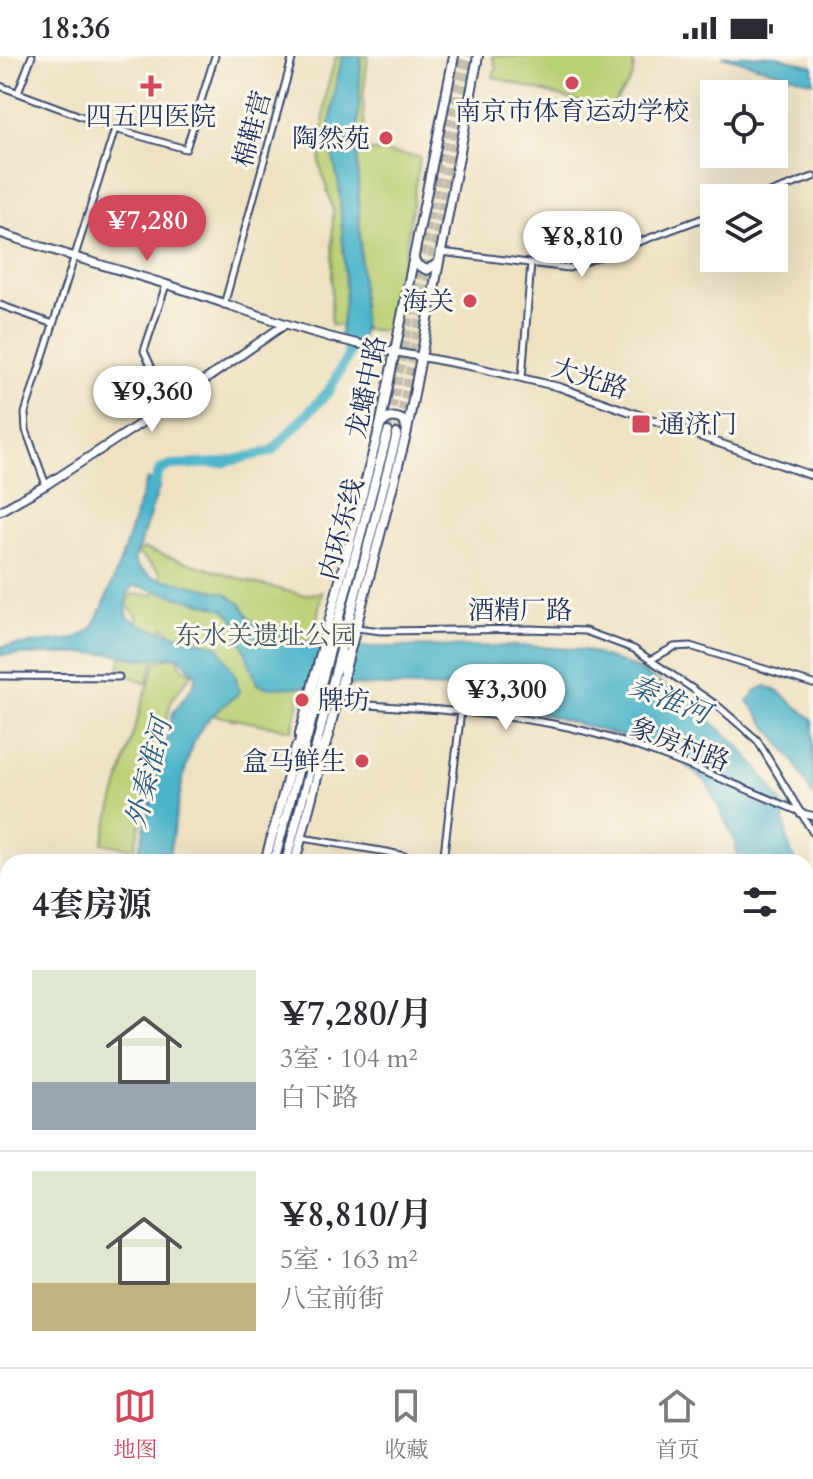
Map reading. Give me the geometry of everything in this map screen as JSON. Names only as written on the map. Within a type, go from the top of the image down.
[{"type":"main road","name":"龙蟠中路","points":[[388,430],[395,352],[454,56]]},
{"type":"main road","name":"龙蟠中路","points":[[349,639],[357,628],[407,431],[478,56]]},
{"type":"main road","points":[[0,233],[284,325],[395,352]]},
{"type":"main road","points":[[414,258],[423,270],[433,268],[438,263]]},
{"type":"main road","points":[[0,511],[46,485],[169,405],[284,325]]},
{"type":"main road","points":[[388,430],[388,418],[393,417],[404,421],[407,431]]},
{"type":"main road","name":"内环东线","points":[[329,637],[388,430]]},
{"type":"main road","name":"内环东线","points":[[349,639],[388,430]]},
{"type":"main road","points":[[267,854],[301,729],[316,689],[315,675],[329,637]]},
{"type":"main road","points":[[276,854],[329,637]]},
{"type":"main road","points":[[297,854],[338,703],[336,691],[344,680],[349,639]]},
{"type":"main road","points":[[288,854],[349,639]]},
{"type":"main road","points":[[296,781],[301,729]]},
{"type":"main road","points":[[307,783],[329,736]]},
{"type":"street","points":[[18,92],[32,56]]},
{"type":"street","points":[[0,86],[115,129],[186,149],[215,56]]},
{"type":"street","name":"棉鞋营","points":[[224,305],[293,56]]},
{"type":"street","points":[[46,485],[26,430],[25,413],[115,129]]},
{"type":"street","points":[[788,186],[813,177]]},
{"type":"street","points":[[440,252],[569,268],[700,219]]},
{"type":"street","points":[[522,378],[531,263]]},
{"type":"street","points":[[166,285],[144,351],[169,405]]},
{"type":"street","points":[[0,305],[53,324]]},
{"type":"street","name":"大光路","points":[[395,352],[559,387],[813,476]]},
{"type":"street","name":"酒精厂路","points":[[357,628],[381,631],[585,631],[634,649],[718,706],[757,740],[813,833]]},
{"type":"street","points":[[652,659],[674,647],[690,646],[813,684]]},
{"type":"street","points":[[0,676],[119,677]]},
{"type":"street","name":"象房村路","points":[[338,703],[461,711],[570,728],[674,762],[813,816]]},
{"type":"street","points":[[444,854],[461,711]]},
{"type":"street","points":[[301,838],[395,854]]},
{"type":"green space","points":[[336,56],[343,56],[335,87],[329,138],[339,186],[346,290],[342,326],[331,325],[333,210],[320,165],[326,92]]},
{"type":"green space","points":[[361,56],[368,56],[363,99],[366,150],[420,157],[395,315],[383,331],[363,329],[357,149]]},
{"type":"green space","name":"南京市体育运动学校","points":[[492,56],[632,56],[634,66],[631,80],[611,111],[493,77],[496,67]]},
{"type":"green space","name":"东水关遗址公园","points":[[144,549],[303,595],[322,592],[292,730],[212,715],[239,693],[218,646],[172,634],[164,626],[147,684],[119,672],[121,658],[138,617],[127,604],[131,594],[153,595],[161,583],[160,572],[137,553]]},
{"type":"green space","points":[[178,657],[181,667],[192,673],[172,699],[134,849],[102,843],[157,661]]},
{"type":"water","points":[[343,56],[361,56],[357,149],[363,329],[360,344],[340,339],[346,290],[339,186],[329,138],[335,87]]},
{"type":"water","points":[[722,56],[776,56],[813,66],[813,82]]},
{"type":"water","name":"秦淮河","points":[[147,479],[160,485],[134,561],[139,568],[152,577],[225,593],[241,604],[250,619],[268,634],[300,641],[365,647],[529,646],[585,650],[635,668],[684,698],[737,744],[782,804],[792,854],[737,854],[735,841],[707,783],[664,748],[451,688],[355,685],[270,688],[257,684],[233,618],[224,609],[134,585],[126,600],[128,617],[146,627],[218,646],[236,677],[239,693],[207,721],[193,743],[169,854],[138,854],[173,713],[193,686],[196,675],[178,656],[140,659],[110,653],[0,655],[0,647],[75,639],[92,628],[120,562]]},
{"type":"water","points":[[766,686],[779,692],[813,720],[813,796],[795,763],[748,701],[755,691]]},
{"type":"waterway","points":[[151,494],[160,470],[171,465],[222,463],[272,451],[328,392],[347,358],[352,335]]},
{"type":"tunnel","points":[[388,432],[462,56]]},
{"type":"tunnel","points":[[397,434],[470,56]]},
{"type":"place","name":"南京市体育运动学校","points":[[572,83]]},
{"type":"place","name":"四五四医院","points":[[151,86]]},
{"type":"place","name":"陶然苑","points":[[386,138]]},
{"type":"place","name":"海关","points":[[470,301]]},
{"type":"place","name":"通济门","points":[[641,424]]},
{"type":"place","name":"牌坊","points":[[302,700]]},
{"type":"place","name":"盒马鲜生","points":[[362,761]]},
{"type":"water label","name":"外秦淮河","points":[[148,773]]}]
